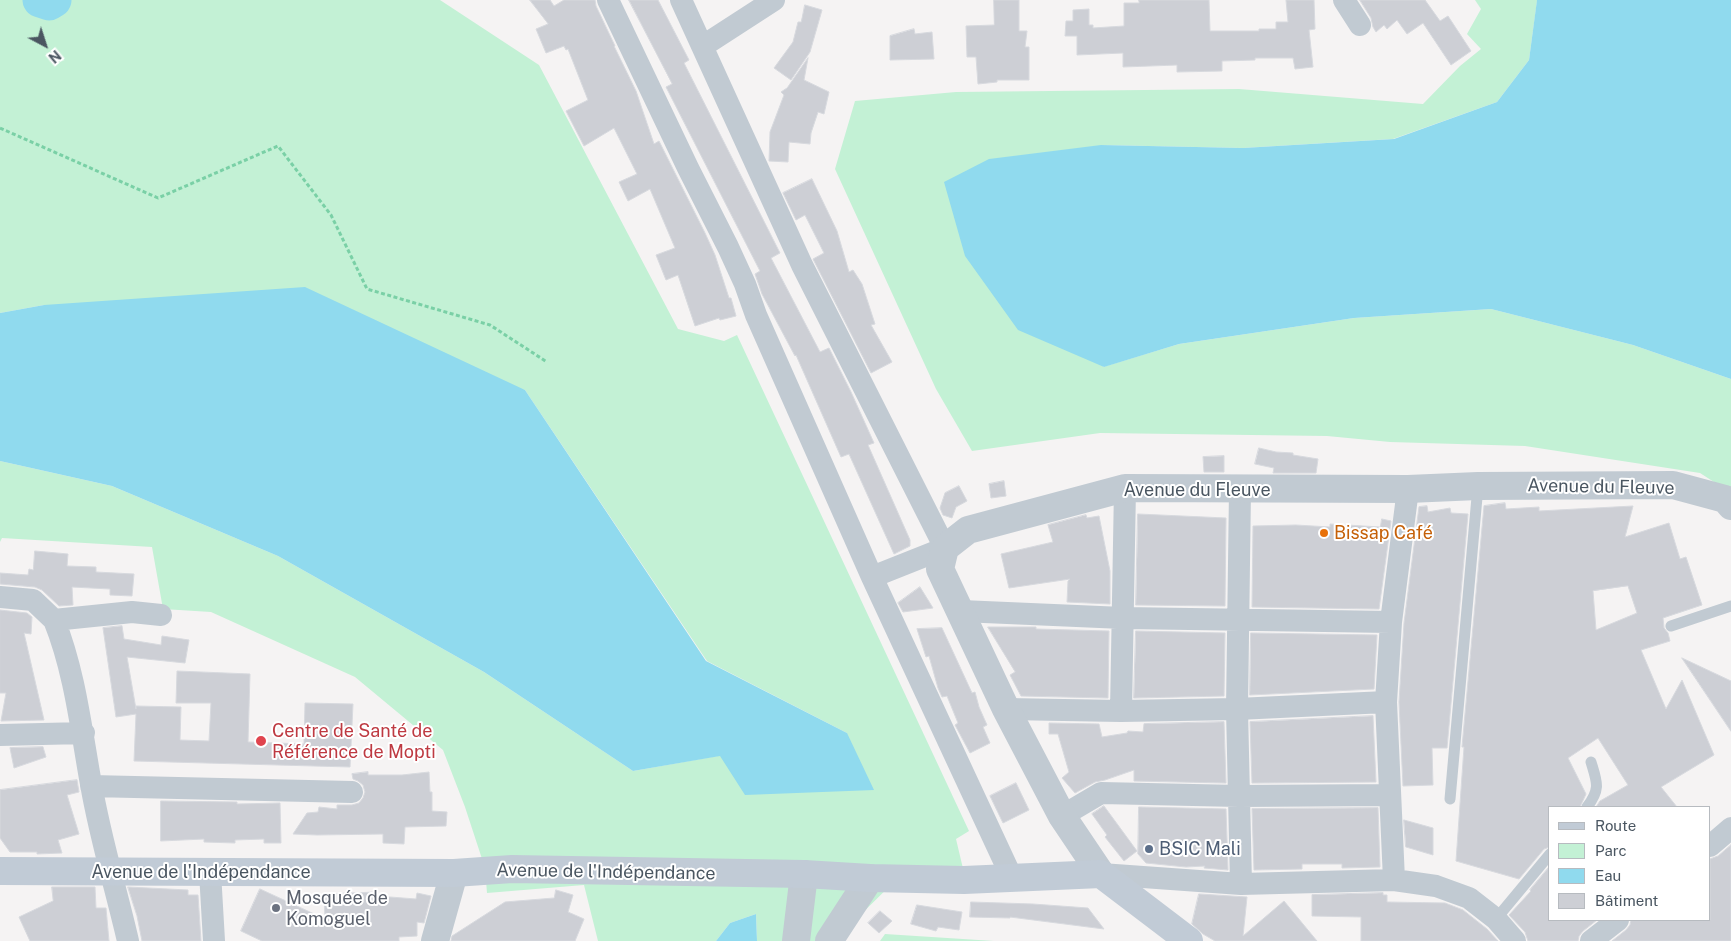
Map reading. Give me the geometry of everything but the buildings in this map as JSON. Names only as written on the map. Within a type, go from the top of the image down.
[{"type":"main road","name":"Avenue de l'Indépendance","points":[[0,871],[454,873],[512,869],[804,874],[870,878],[964,880],[1101,874]]},
{"type":"main road","points":[[1101,874],[1189,941]]},
{"type":"street","points":[[608,0],[728,247],[745,284],[756,315],[872,577],[1012,878]]},
{"type":"street","points":[[681,0],[802,264],[945,548],[940,569],[1006,708],[1062,816],[1101,874],[1241,884],[1394,880],[1436,886],[1469,898],[1496,919],[1515,941]]},
{"type":"street","points":[[703,46],[774,0]]},
{"type":"street","points":[[1344,0],[1360,25]]},
{"type":"street","name":"Avenue du Fleuve","points":[[945,548],[968,530],[1125,488],[1408,490],[1478,486],[1673,485],[1725,499],[1731,506]]},
{"type":"street","points":[[1121,711],[1125,488]]},
{"type":"street","points":[[1240,490],[1237,710],[1241,884]]},
{"type":"street","points":[[1394,880],[1386,702],[1391,622],[1408,490]]},
{"type":"street","points":[[872,577],[945,548]]},
{"type":"street","points":[[0,597],[33,600],[54,620],[63,644],[84,733],[91,786],[128,941]]},
{"type":"street","points":[[961,611],[1123,618],[1391,622]]},
{"type":"street","points":[[54,620],[132,612],[161,615]]},
{"type":"street","points":[[1006,708],[1121,711],[1237,710],[1386,702]]},
{"type":"street","points":[[0,735],[84,733]]},
{"type":"street","points":[[91,786],[352,792]]},
{"type":"street","points":[[1062,816],[1101,793],[1238,796],[1390,795]]},
{"type":"street","points":[[1711,845],[1731,828]]},
{"type":"street","points":[[210,872],[214,941]]},
{"type":"street","points":[[435,941],[454,873]]},
{"type":"street","points":[[796,941],[804,874]]},
{"type":"street","points":[[829,941],[870,878]]},
{"type":"street","points":[[1592,941],[1617,921]]},
{"type":"lane","points":[[1450,799],[1478,486]]},
{"type":"lane","points":[[1670,626],[1731,606]]},
{"type":"lane","points":[[1588,806],[1595,796],[1597,781],[1591,762]]},
{"type":"lane","points":[[1496,919],[1548,856]]},
{"type":"path","points":[[0,128],[158,198],[278,146],[331,215],[367,289],[490,325],[547,362]]},
{"type":"green space","points":[[0,0],[440,0],[539,65],[678,329],[724,341],[737,335],[969,831],[956,839],[965,877],[900,876],[845,930],[840,941],[757,941],[756,914],[730,923],[716,941],[598,941],[584,885],[487,893],[485,868],[465,807],[443,750],[355,677],[211,612],[163,609],[152,547],[2,538],[0,542],[0,461],[112,486],[278,556],[484,672],[633,771],[847,733],[707,661],[525,390],[44,305],[0,313]]},
{"type":"green space","points":[[1475,0],[1537,0],[1529,60],[1497,102],[1393,139],[1243,148],[1101,145],[1103,367],[1179,344],[1354,318],[1491,309],[1633,345],[1731,379],[1731,493],[1700,473],[1525,446],[1390,442],[1327,436],[1100,433],[972,451],[936,389],[835,169],[855,101],[956,92],[1239,89],[1423,104],[1460,66],[1481,49],[1467,34],[1481,9]]},
{"type":"green space","points":[[885,934],[994,941],[880,941]]},
{"type":"water","points":[[1537,0],[1731,0],[1731,379],[1633,345],[1491,309],[1354,318],[1179,344],[1104,367],[1018,330],[965,256],[944,182],[989,159],[1101,145],[1243,148],[1394,139],[1497,102],[1529,60]]},
{"type":"water","points":[[305,287],[525,390],[706,661],[847,733],[874,790],[745,795],[720,756],[633,771],[484,672],[278,556],[112,486],[0,461],[0,313],[44,305]]},
{"type":"water","points":[[756,914],[757,941],[716,941],[730,923]]},
{"type":"waterway","points":[[40,0],[49,3],[54,0]]},
{"type":"place","name":"Bissap Café","points":[[1324,533]]},
{"type":"place","name":"Centre de Santé de Référence de Mopti","points":[[261,741]]},
{"type":"place","name":"BSIC Mali","points":[[1149,849]]},
{"type":"place","name":"Mosquée de Komoguel","points":[[276,908]]}]
